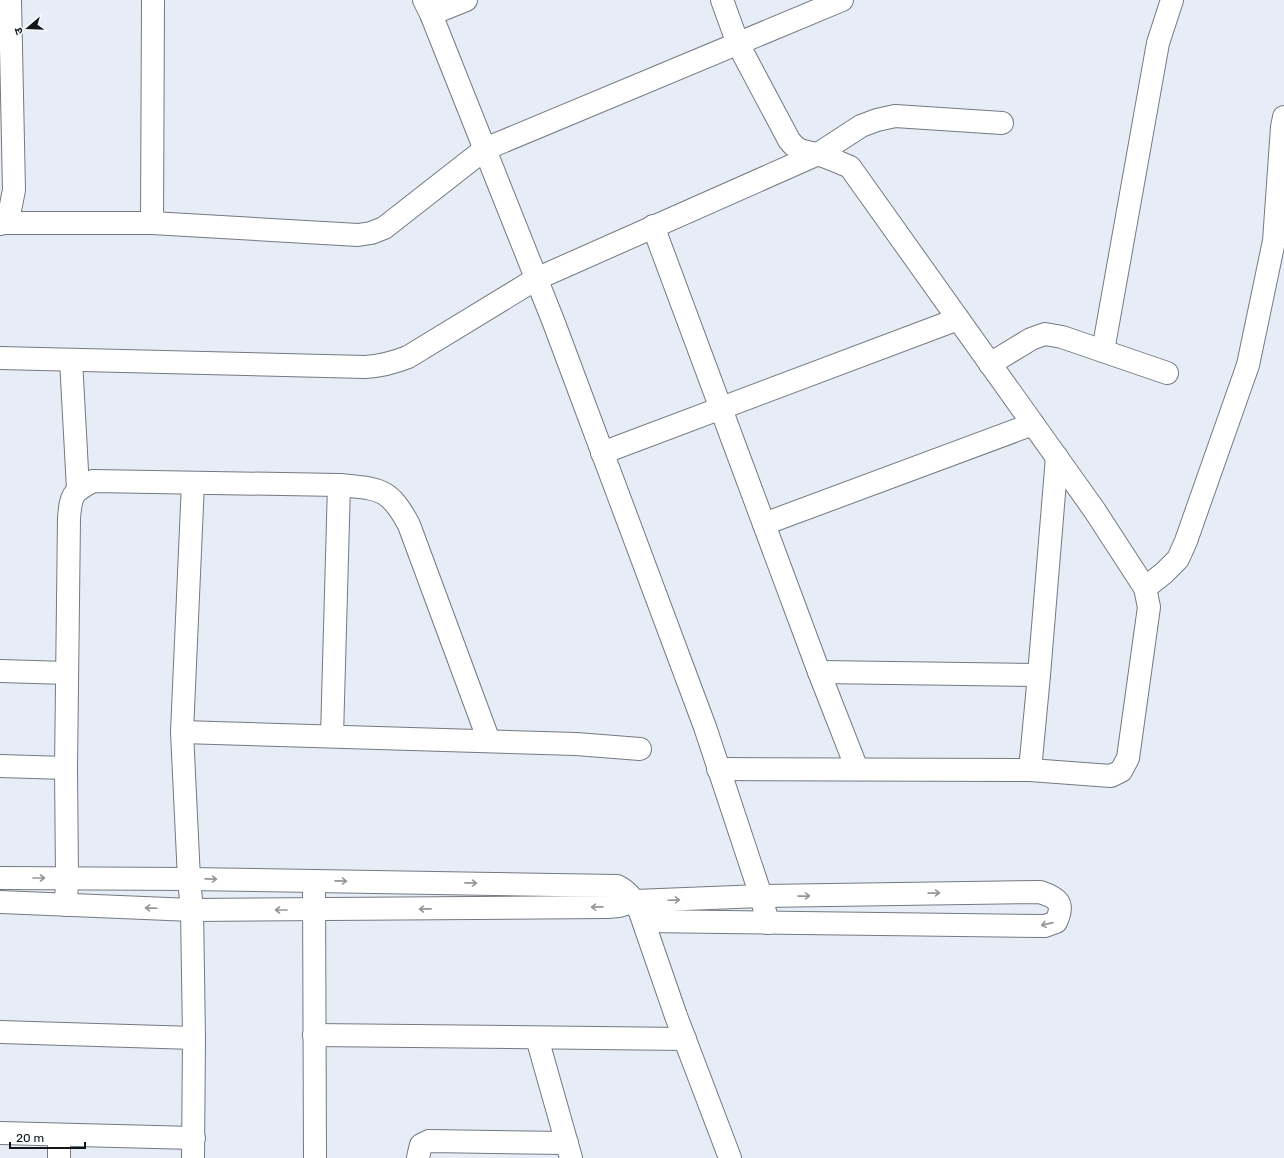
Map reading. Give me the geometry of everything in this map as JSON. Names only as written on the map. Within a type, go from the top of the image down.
[{"type":"street","points":[[2,224],[10,210],[14,190],[10,0]]},
{"type":"street","points":[[152,223],[153,0]]},
{"type":"street","points":[[466,0],[428,7],[554,323],[705,727],[761,896],[768,923]]},
{"type":"street","points":[[718,769],[1030,770],[1112,776],[1121,771],[1128,758],[1149,606],[1145,588],[1095,511],[850,167],[818,154],[803,152],[795,147],[789,140],[738,44],[722,0]]},
{"type":"street","points":[[2,224],[152,223],[358,235],[370,233],[384,228],[485,149],[842,0]]},
{"type":"street","points":[[1103,351],[1158,43],[1172,0]]},
{"type":"street","points":[[0,358],[365,367],[382,366],[408,357],[536,279],[818,154],[861,126],[877,120],[895,116],[1002,123]]},
{"type":"street","points":[[1145,588],[1164,573],[1178,559],[1186,541],[1248,366],[1274,241],[1284,117]]},
{"type":"street","points":[[653,226],[818,672],[857,769]]},
{"type":"street","points":[[602,453],[958,319]]},
{"type":"street","points":[[990,364],[1031,339],[1045,334],[1062,337],[1167,373]]},
{"type":"street","points":[[71,360],[78,490]]},
{"type":"street","points":[[764,524],[1033,424]]},
{"type":"street","points":[[1030,770],[1057,457]]},
{"type":"street","points":[[66,905],[69,518],[71,500],[78,490],[93,481],[339,485],[374,489],[388,495],[400,508],[409,525],[489,741]]},
{"type":"street","points":[[0,1133],[59,1135],[194,1148],[192,910],[189,879],[182,732],[193,483]]},
{"type":"street","points":[[332,736],[339,485]]},
{"type":"street","points":[[0,671],[67,673]]},
{"type":"street","points":[[818,672],[1039,675]]},
{"type":"street","points":[[182,732],[576,744],[640,749]]},
{"type":"street","points":[[0,766],[66,768]]},
{"type":"street","points":[[0,878],[189,879],[617,886],[624,889],[639,911],[730,1158]]},
{"type":"street","points":[[314,881],[315,1158]]},
{"type":"street","points":[[0,902],[192,910],[619,906],[639,911],[768,923],[1045,926],[1056,922],[1060,914],[1060,905],[1054,897],[1040,892],[761,896],[639,911]]},
{"type":"street","points":[[0,1032],[194,1038]]},
{"type":"street","points":[[314,1035],[685,1039]]},
{"type":"street","points":[[418,1158],[421,1145],[429,1141],[569,1151],[537,1038]]},
{"type":"street","points":[[59,1135],[59,1158]]}]
